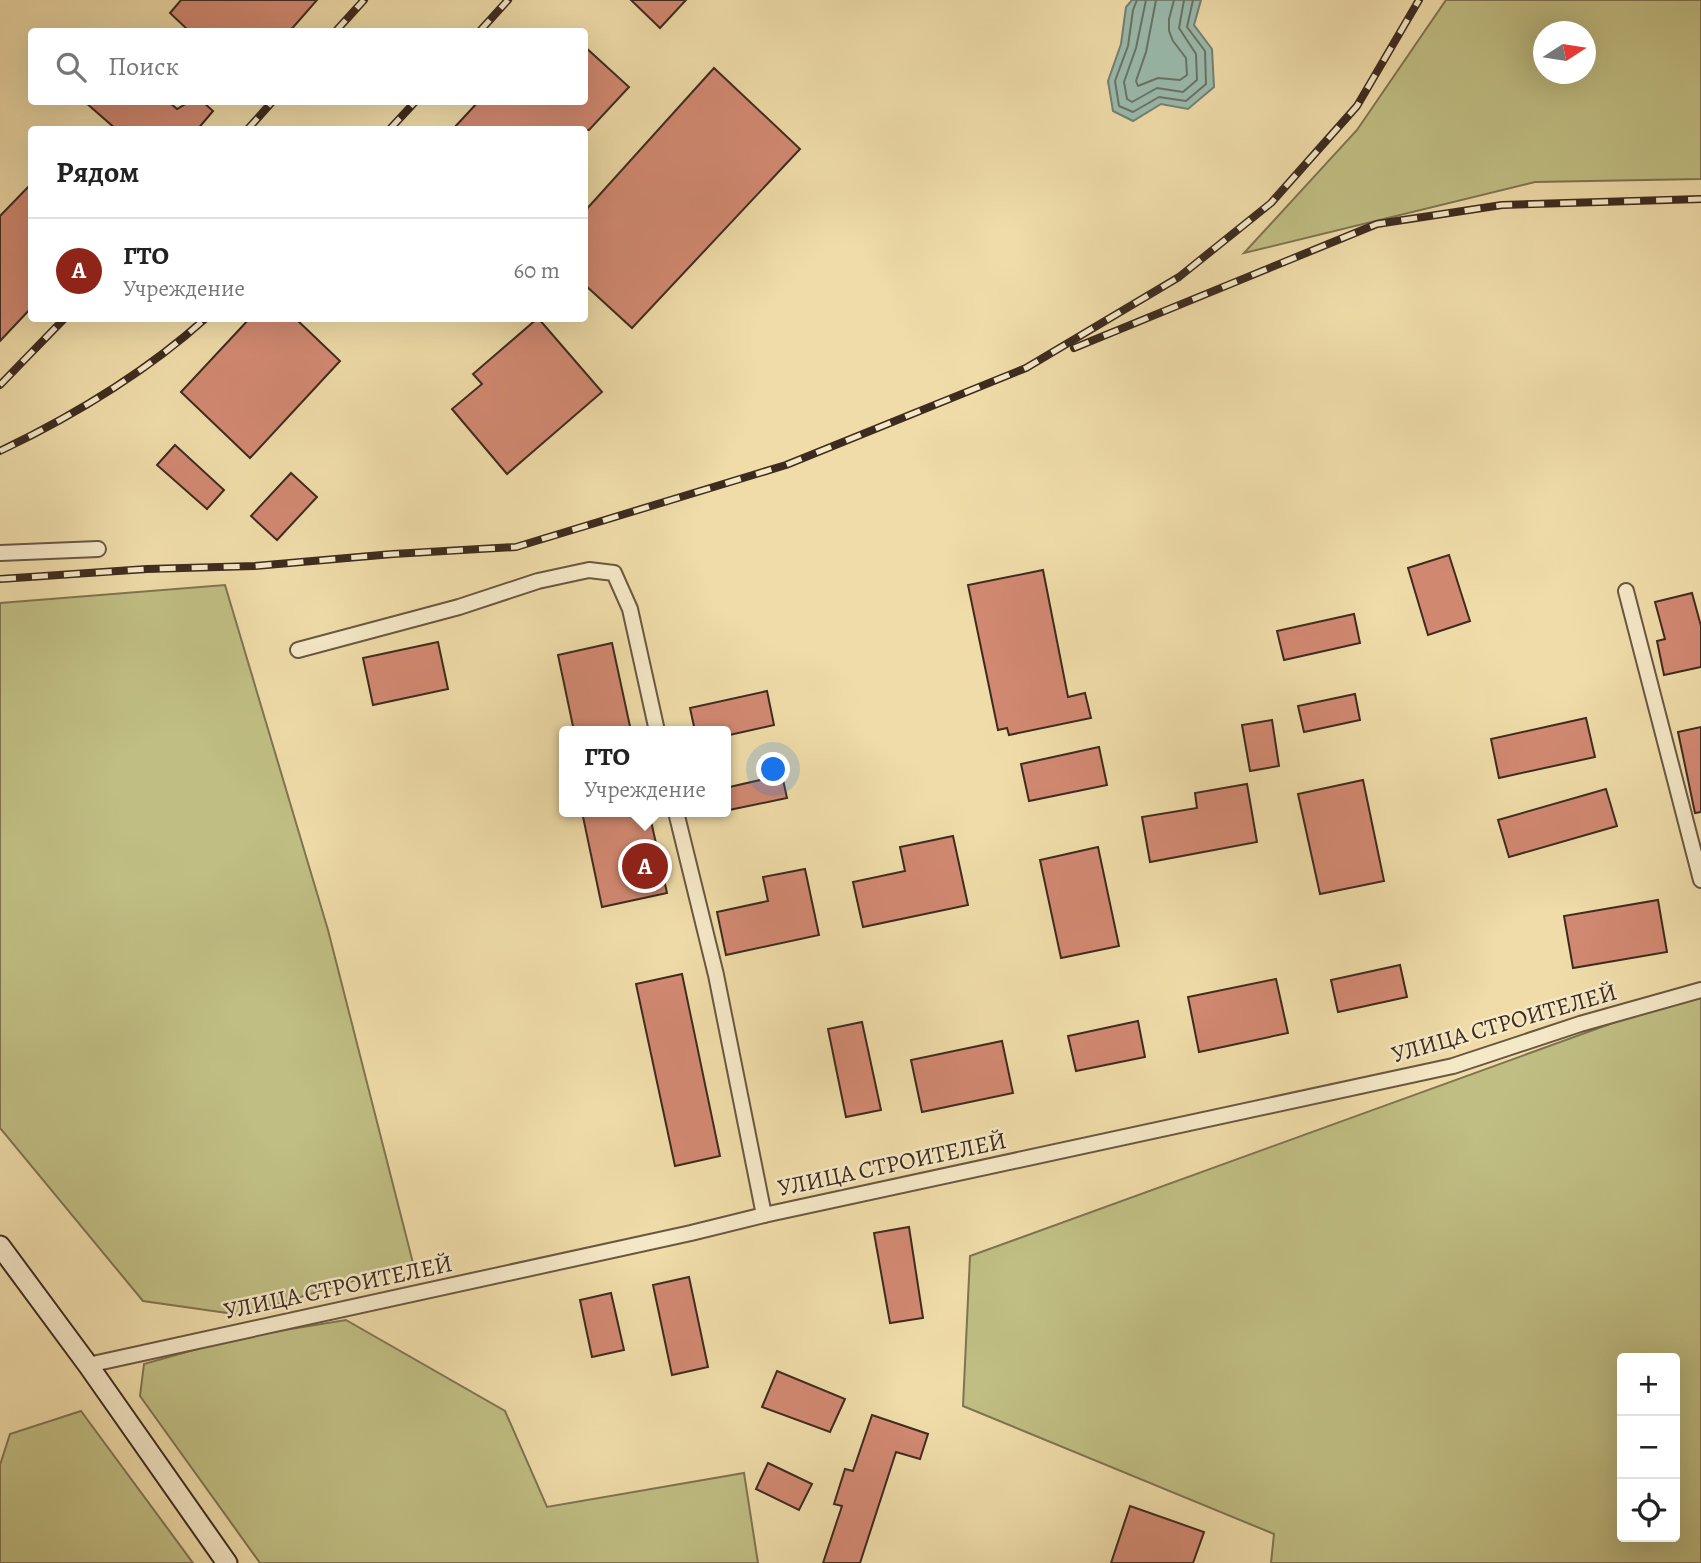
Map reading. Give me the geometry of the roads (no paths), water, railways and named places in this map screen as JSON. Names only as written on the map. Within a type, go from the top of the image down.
[{"type":"street","points":[[0,553],[98,549]]},
{"type":"street","points":[[298,650],[459,607],[538,581],[589,570],[614,573],[630,609],[656,726]]},
{"type":"street","points":[[1626,591],[1701,880]]},
{"type":"street","points":[[677,817],[716,975],[764,1214]]},
{"type":"street","name":"УЛИЦА СТРОИТЕЛЕЙ","points":[[88,1365],[691,1233],[764,1214],[1453,1066],[1580,1024],[1701,990]]},
{"type":"street","points":[[0,1246],[88,1365],[226,1563]]},
{"type":"water","points":[[1132,0],[1201,0],[1194,25],[1212,49],[1214,87],[1188,109],[1161,104],[1133,121],[1113,111],[1108,81],[1121,44],[1126,7]]},
{"type":"railway","points":[[339,28],[364,0]]},
{"type":"railway","points":[[483,28],[508,0]]},
{"type":"railway","points":[[0,579],[147,569],[255,566],[516,547],[786,465],[1026,368],[1179,277],[1271,203],[1357,106],[1419,0]]},
{"type":"railway","points":[[251,126],[269,105]]},
{"type":"railway","points":[[393,126],[412,105]]},
{"type":"railway","points":[[1074,348],[1377,224],[1502,205],[1701,199]]},
{"type":"railway","points":[[0,385],[61,322]]},
{"type":"railway","points":[[0,451],[108,392],[159,357],[201,322]]},
{"type":"place","name":"ГТО","points":[[645,866]]}]
